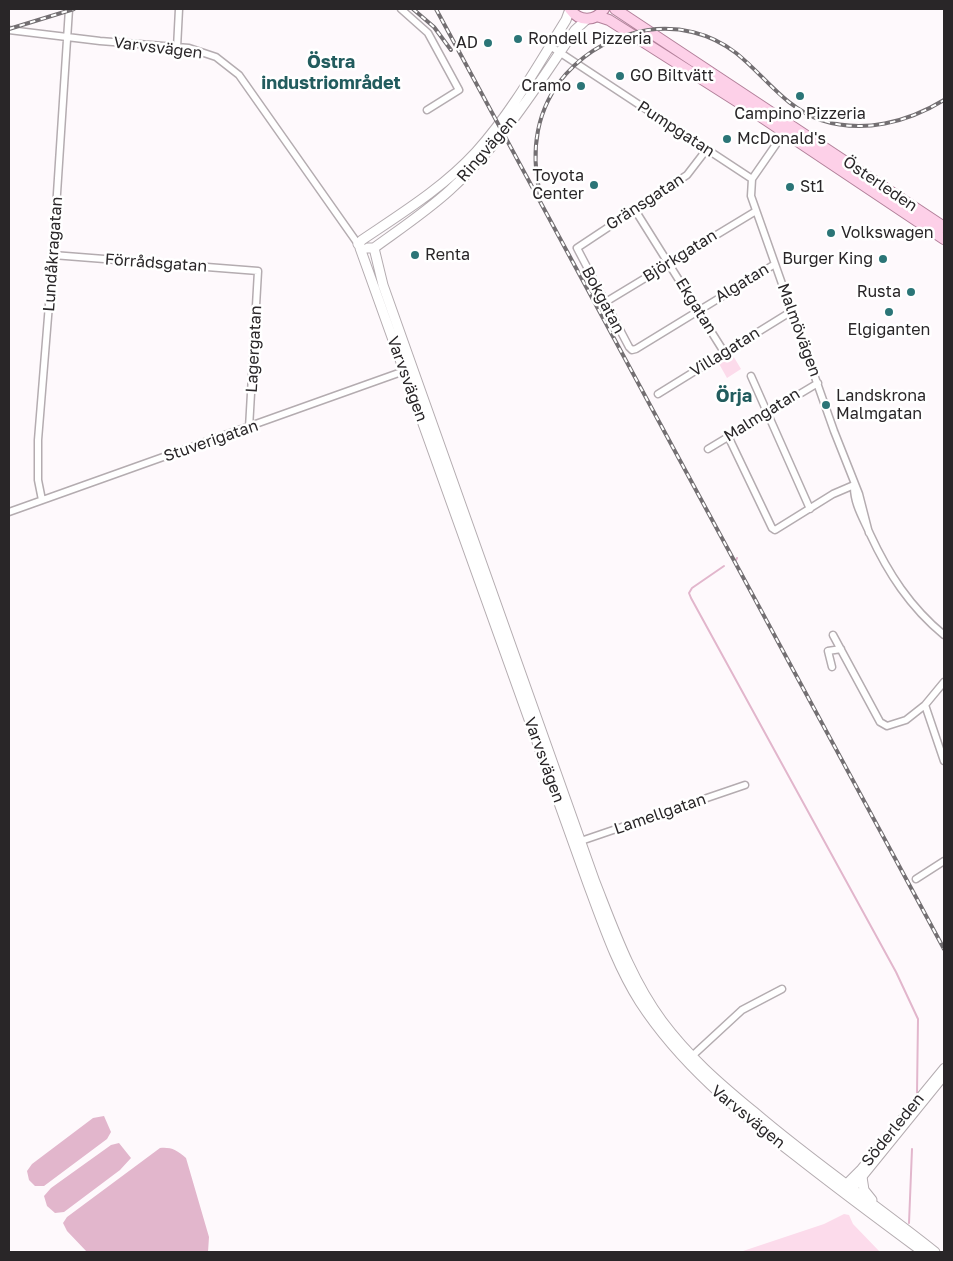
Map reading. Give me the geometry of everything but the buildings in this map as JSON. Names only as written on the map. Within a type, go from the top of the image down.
[{"type":"main road","name":"Österleden","points":[[570,9],[577,16],[596,15],[609,20],[944,227]]},
{"type":"main road","name":"Ringvägen","points":[[359,246],[442,183],[476,152],[510,109],[566,20],[570,9]]},
{"type":"main road","name":"Österleden","points":[[615,9],[944,239]]},
{"type":"main road","name":"Ringvägen","points":[[374,248],[449,191],[482,158],[515,117],[575,30],[596,15]]},
{"type":"main road","points":[[359,246],[374,248]]},
{"type":"main road","name":"Varvsvägen","points":[[359,246],[368,253],[383,285]]},
{"type":"main road","name":"Varvsvägen","points":[[359,246],[408,370],[578,842],[617,959],[638,1000],[657,1027],[716,1091],[847,1190]]},
{"type":"main road","name":"Varvsvägen","points":[[374,248],[408,370]]},
{"type":"main road","points":[[862,1177],[866,1194],[904,1229]]},
{"type":"main road","points":[[847,1190],[935,1252]]},
{"type":"main road","points":[[847,1190],[924,1252]]},
{"type":"street","name":"Lundåkragatan","points":[[42,500],[38,480],[38,440],[53,255],[69,9]]},
{"type":"street","points":[[177,48],[179,9]]},
{"type":"street","points":[[401,9],[428,33],[459,90],[427,110]]},
{"type":"street","name":"Varvsvägen","points":[[9,30],[67,38],[177,48],[208,53],[224,62],[239,75],[359,246]]},
{"type":"street","name":"Pumpgatan","points":[[550,46],[752,179]]},
{"type":"street","points":[[752,179],[787,129]]},
{"type":"street","name":"Gränsgatan","points":[[577,248],[687,175],[707,149]]},
{"type":"street","name":"Malmövägen","points":[[752,179],[750,190],[756,211],[854,485],[859,494],[869,532],[886,568],[900,589],[919,612],[944,635]]},
{"type":"street","name":"Ekgatan","points":[[635,210],[724,352]]},
{"type":"street","name":"Björkgatan","points":[[604,302],[756,211]]},
{"type":"street","name":"Bokgatan","points":[[577,248],[604,302],[632,350]]},
{"type":"street","name":"Förrådsgatan","points":[[53,255],[258,271]]},
{"type":"street","name":"Algatan","points":[[632,350],[775,264]]},
{"type":"street","name":"Lagergatan","points":[[249,428],[258,271]]},
{"type":"street","name":"Villagatan","points":[[658,394],[792,311]]},
{"type":"street","name":"Stuverigatan","points":[[9,512],[408,370]]},
{"type":"street","points":[[751,376],[810,509]]},
{"type":"street","name":"Malmgatan","points":[[708,449],[818,383]]},
{"type":"street","points":[[728,436],[772,528],[775,530],[833,494],[854,485]]},
{"type":"street","points":[[837,638],[876,715],[887,726],[906,720],[925,705],[944,682]]},
{"type":"street","points":[[832,667],[828,651],[841,649]]},
{"type":"street","points":[[925,705],[944,761]]},
{"type":"street","name":"Lamellgatan","points":[[578,842],[745,785]]},
{"type":"street","points":[[916,879],[944,861]]},
{"type":"street","points":[[688,1060],[742,1010],[782,989]]},
{"type":"street","name":"Söderleden","points":[[847,1190],[944,1068]]},
{"type":"street","name":"Söderleden","points":[[847,1190],[862,1177],[944,1076]]},
{"type":"shaded area","points":[[732,354],[741,369],[727,378],[718,362]]},
{"type":"shaded area","points":[[104,1116],[111,1132],[107,1139],[44,1186],[35,1186],[29,1180],[27,1171],[32,1164],[93,1118]]},
{"type":"shaded area","points":[[119,1143],[131,1158],[120,1170],[64,1212],[55,1213],[47,1206],[44,1196],[51,1188],[111,1145]]},
{"type":"shaded area","points":[[160,1148],[174,1150],[186,1158],[209,1237],[208,1252],[87,1252],[67,1231],[63,1223],[67,1217]]},
{"type":"shaded area","points":[[844,1214],[849,1215],[853,1224],[880,1252],[740,1252],[824,1224]]},
{"type":"waterway","points":[[724,566],[692,588],[689,593],[896,972],[918,1019],[917,1093]]},
{"type":"waterway","points":[[909,1223],[912,1149]]},
{"type":"railway","points":[[9,29],[74,9]]},
{"type":"railway","points":[[413,9],[434,27],[451,50]]},
{"type":"railway","points":[[436,9],[944,949]]},
{"type":"railway","points":[[540,194],[537,178],[536,146],[538,131],[548,101],[566,74],[583,58],[603,45],[625,35],[647,30],[670,29],[693,32],[715,40],[747,62],[776,91],[797,108],[808,115],[837,124],[853,126],[885,124],[916,114],[944,100]]},
{"type":"place","name":"Rondell Pizzeria","points":[[518,39]]},
{"type":"place","name":"AD","points":[[488,43]]},
{"type":"place","name":"GO Biltvätt","points":[[620,76]]},
{"type":"place","name":"Cramo","points":[[581,86]]},
{"type":"place","name":"Campino Pizzeria","points":[[800,96]]},
{"type":"place","name":"McDonald's","points":[[727,139]]},
{"type":"place","name":"Toyota Center","points":[[594,185]]},
{"type":"place","name":"St1","points":[[790,187]]},
{"type":"place","name":"Volkswagen","points":[[831,233]]},
{"type":"place","name":"Renta","points":[[415,255]]},
{"type":"place","name":"Burger King","points":[[883,259]]},
{"type":"place","name":"Rusta","points":[[911,292]]},
{"type":"place","name":"Elgiganten","points":[[889,312]]},
{"type":"place","name":"Landskrona Malmgatan","points":[[826,405]]},
{"type":"district","name":"Östra industriområdet","points":[[331,72]]},
{"type":"district","name":"Örja","points":[[734,396]]}]
